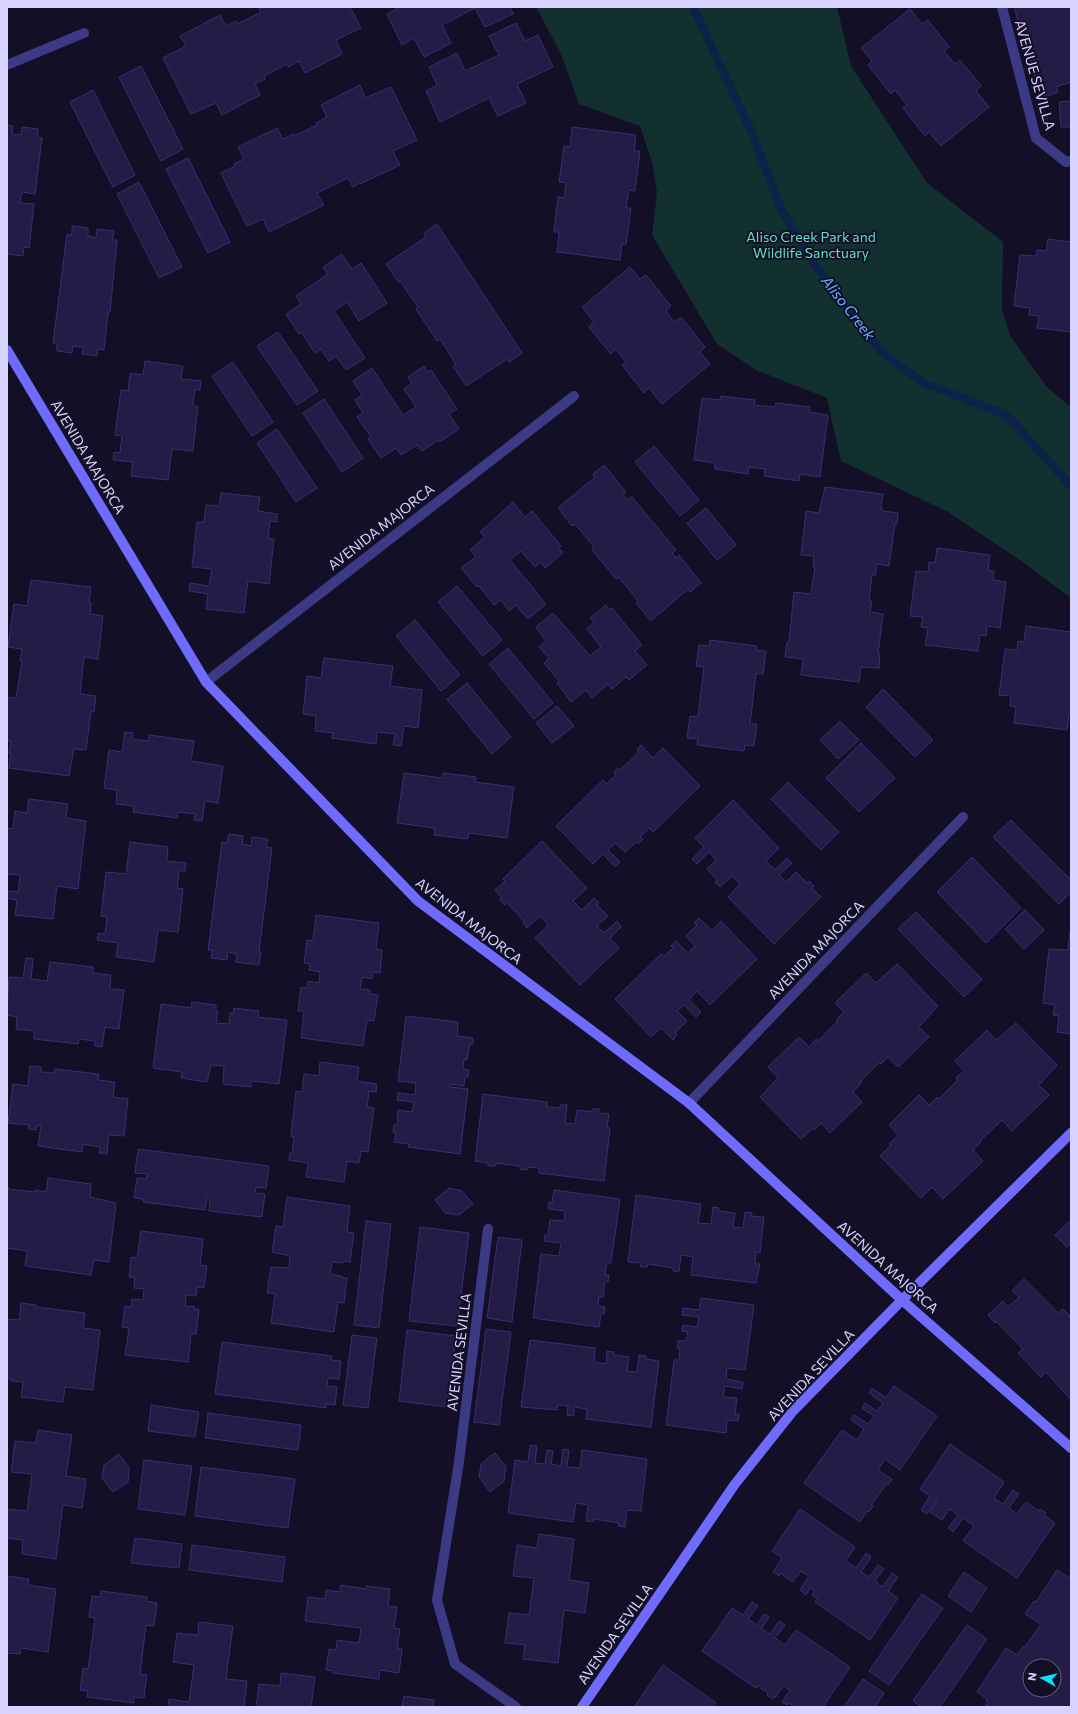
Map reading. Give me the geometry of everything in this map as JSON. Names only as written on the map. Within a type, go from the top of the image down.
[{"type":"street","name":"AVENUE SEVILLA","points":[[1002,7],[1036,138],[1069,162]]},
{"type":"street","points":[[7,65],[84,33]]},
{"type":"street","name":"AVENIDA MAJORCA","points":[[7,350],[206,682],[418,901],[689,1103],[902,1300],[1071,1448]]},
{"type":"street","name":"AVENIDA MAJORCA","points":[[206,682],[574,396]]},
{"type":"street","name":"AVENIDA MAJORCA","points":[[689,1103],[963,817]]},
{"type":"street","name":"AVENIDA SEVILLA","points":[[582,1707],[735,1484],[792,1411],[1071,1133]]},
{"type":"street","name":"AVENIDA SEVILLA","points":[[488,1229],[459,1462],[437,1600],[455,1664],[516,1707]]},
{"type":"green space","name":"Aliso Creek Park and Wildlife Sanctuary","points":[[536,7],[837,7],[851,66],[927,183],[1003,242],[1002,308],[1010,336],[1046,386],[1071,407],[1071,598],[1020,560],[948,512],[841,461],[827,398],[756,370],[717,344],[652,235],[657,193],[652,162],[640,126],[579,104],[561,54]]},
{"type":"building","points":[[264,7],[350,7],[361,28],[336,40],[342,54],[305,73],[299,61],[288,67],[287,64],[264,76],[265,79],[255,84],[260,95],[222,115],[216,103],[191,114],[163,58],[186,46],[180,36],[220,15],[226,26],[236,21],[237,24],[261,12],[259,9]]},
{"type":"building","points":[[400,7],[510,7],[513,14],[485,27],[475,8],[442,25],[451,43],[424,57],[414,38],[402,45],[387,14]]},
{"type":"building","points":[[1014,7],[1071,7],[1071,82],[1056,87],[1058,92],[1042,98],[1017,25],[1019,24]]},
{"type":"building","points":[[910,9],[922,24],[928,20],[949,47],[944,51],[955,64],[960,60],[981,86],[976,91],[989,107],[941,146],[929,132],[925,136],[903,108],[907,105],[895,90],[891,94],[868,65],[872,61],[861,48]]},
{"type":"building","points":[[516,23],[525,41],[538,35],[553,67],[517,84],[526,103],[498,116],[489,98],[440,122],[426,91],[437,85],[429,67],[457,53],[465,71],[499,55],[489,36]]},
{"type":"building","points":[[141,66],[183,149],[161,161],[119,77]]},
{"type":"building","points":[[360,85],[365,98],[391,87],[417,140],[393,151],[400,165],[353,187],[348,178],[317,193],[324,205],[269,232],[263,219],[247,226],[221,173],[235,166],[234,164],[244,159],[238,147],[277,128],[283,139],[293,134],[294,136],[317,125],[316,123],[327,117],[321,105]]},
{"type":"building","points":[[93,90],[135,175],[113,187],[70,102]]},
{"type":"building","points":[[1071,101],[1071,127],[1061,127],[1059,102]]},
{"type":"building","points":[[7,125],[13,126],[12,134],[21,135],[22,127],[38,129],[37,137],[42,138],[35,194],[22,192],[20,203],[34,204],[29,248],[24,247],[23,256],[7,254]]},
{"type":"building","points":[[572,127],[636,135],[634,151],[640,151],[635,191],[629,190],[626,208],[631,208],[626,244],[622,244],[620,260],[557,252],[559,232],[554,232],[558,197],[564,198],[566,183],[559,182],[564,146],[570,147]]},
{"type":"building","points":[[188,158],[230,242],[208,253],[166,169]]},
{"type":"building","points":[[139,182],[182,267],[159,278],[117,194]]},
{"type":"building","points":[[437,224],[522,353],[509,362],[507,359],[466,386],[453,366],[456,364],[440,339],[437,341],[416,309],[418,307],[401,282],[399,283],[386,264],[426,237],[424,233]]},
{"type":"building","points":[[72,226],[88,228],[88,236],[96,238],[97,229],[114,231],[112,240],[117,240],[110,312],[108,312],[104,350],[98,349],[97,356],[82,354],[83,347],[73,346],[72,353],[57,351],[57,344],[53,343],[67,234],[72,235]]},
{"type":"building","points":[[1048,239],[1071,242],[1071,332],[1037,328],[1039,316],[1029,315],[1030,308],[1014,306],[1020,255],[1036,256],[1037,250],[1046,251]]},
{"type":"building","points":[[342,254],[352,269],[361,263],[387,303],[359,321],[347,302],[334,311],[365,358],[346,370],[336,356],[329,361],[321,349],[315,353],[301,332],[299,334],[286,314],[301,304],[296,296],[328,274],[323,267]]},
{"type":"building","points":[[630,267],[640,279],[646,275],[671,306],[666,311],[674,322],[681,317],[705,347],[700,352],[710,364],[662,404],[649,388],[644,393],[622,365],[626,362],[616,349],[611,354],[589,327],[594,322],[582,307]]},
{"type":"building","points":[[278,332],[318,391],[297,405],[257,346]]},
{"type":"building","points":[[145,361],[183,366],[181,379],[201,381],[200,390],[195,389],[193,406],[198,407],[193,451],[172,449],[168,480],[131,476],[133,462],[113,460],[114,452],[120,453],[122,436],[115,435],[121,390],[128,391],[130,373],[143,375]]},
{"type":"building","points":[[233,362],[273,422],[252,436],[212,376]]},
{"type":"building","points":[[424,366],[428,372],[431,370],[457,409],[449,414],[459,429],[439,442],[438,440],[422,451],[417,445],[401,455],[396,448],[381,458],[368,439],[371,437],[357,417],[363,413],[355,400],[362,395],[353,381],[372,368],[403,415],[416,407],[404,389],[412,383],[408,377]]},
{"type":"building","points":[[721,396],[755,400],[754,405],[775,407],[776,403],[810,407],[809,412],[828,415],[820,477],[800,474],[799,481],[764,476],[765,469],[749,467],[748,474],[715,469],[715,463],[694,460],[702,398],[720,400]]},
{"type":"building","points":[[324,399],[363,458],[342,472],[303,413]]},
{"type":"building","points":[[277,429],[317,488],[296,502],[257,443]]},
{"type":"building","points":[[654,446],[699,500],[680,516],[635,462]]},
{"type":"building","points":[[604,465],[626,492],[623,494],[627,500],[632,497],[676,550],[672,553],[676,558],[679,555],[701,583],[690,592],[688,589],[651,621],[636,603],[638,601],[619,577],[616,579],[592,550],[594,547],[575,524],[572,526],[558,508],[595,477],[593,474]]},
{"type":"building","points":[[825,487],[883,494],[881,509],[883,509],[883,511],[898,513],[897,524],[895,523],[889,566],[877,564],[875,575],[872,575],[869,601],[872,601],[870,612],[883,614],[878,654],[880,654],[879,668],[861,667],[859,682],[801,675],[803,659],[785,657],[787,642],[789,642],[794,592],[811,594],[815,567],[813,567],[814,556],[801,555],[806,511],[819,513]]},
{"type":"building","points":[[221,493],[260,497],[258,511],[277,514],[277,522],[270,521],[268,538],[274,539],[269,584],[248,581],[244,613],[206,609],[208,594],[189,591],[190,583],[209,586],[212,569],[192,567],[197,522],[204,522],[206,505],[219,506]]},
{"type":"building","points":[[513,502],[525,517],[532,511],[561,546],[559,548],[563,553],[545,568],[541,562],[535,567],[521,551],[510,560],[546,604],[528,619],[516,605],[509,611],[501,600],[494,605],[479,586],[477,587],[461,568],[476,557],[470,550],[485,537],[480,532]]},
{"type":"building","points":[[706,508],[736,545],[717,560],[687,523]]},
{"type":"building","points":[[937,548],[990,555],[988,570],[994,571],[993,580],[1006,582],[1000,628],[987,626],[986,636],[980,635],[978,651],[925,645],[928,628],[921,627],[923,617],[910,616],[916,571],[928,572],[929,562],[935,563]]},
{"type":"building","points":[[31,580],[91,587],[89,603],[91,603],[90,614],[103,616],[98,659],[84,657],[80,694],[96,696],[94,712],[91,711],[86,750],[74,749],[69,776],[9,768],[11,741],[7,741],[7,697],[16,698],[22,661],[20,661],[22,649],[8,647],[14,604],[27,606]]},
{"type":"building","points":[[457,586],[502,640],[483,656],[438,602]]},
{"type":"building","points":[[606,605],[610,610],[612,608],[642,645],[635,651],[647,665],[629,680],[626,677],[612,689],[608,684],[592,698],[586,690],[571,702],[557,683],[559,681],[544,663],[549,658],[539,647],[546,641],[536,627],[553,613],[590,656],[601,647],[587,629],[594,623],[590,618]]},
{"type":"building","points":[[415,620],[460,675],[441,691],[396,636]]},
{"type":"building","points":[[1026,626],[1071,632],[1071,714],[1069,714],[1067,730],[1014,723],[1016,707],[1010,706],[1011,696],[999,695],[1005,649],[1017,650],[1018,641],[1024,642]]},
{"type":"building","points":[[710,640],[757,646],[756,650],[766,651],[763,674],[756,674],[750,724],[757,724],[754,746],[745,745],[744,751],[697,745],[698,739],[687,738],[690,716],[698,717],[704,667],[696,666],[699,645],[709,646]]},
{"type":"building","points":[[508,648],[553,703],[534,719],[489,664]]},
{"type":"building","points":[[324,658],[393,666],[390,686],[422,690],[418,728],[404,726],[401,746],[393,745],[395,734],[377,732],[376,744],[332,738],[333,733],[315,731],[316,716],[303,714],[307,676],[321,678]]},
{"type":"building","points":[[467,683],[511,737],[492,754],[447,699]]},
{"type":"building","points":[[883,689],[933,740],[915,757],[866,707]]},
{"type":"building","points":[[557,706],[574,726],[552,743],[536,723]]},
{"type":"building","points":[[840,721],[859,740],[838,759],[820,740]]},
{"type":"building","points":[[125,732],[133,733],[132,739],[149,741],[149,735],[194,741],[191,761],[223,766],[218,803],[205,801],[202,821],[194,820],[195,814],[178,812],[177,818],[133,812],[134,806],[116,804],[117,790],[104,788],[109,750],[122,752]]},
{"type":"building","points":[[861,743],[895,778],[859,812],[826,778]]},
{"type":"building","points":[[641,745],[653,758],[663,748],[700,786],[653,832],[649,828],[640,837],[643,839],[638,844],[636,842],[625,852],[615,843],[608,850],[620,862],[615,867],[603,854],[593,864],[556,826],[603,780],[606,784],[616,775],[614,772],[618,768],[620,770],[639,752],[637,750]]},
{"type":"building","points":[[404,773],[443,778],[443,773],[476,777],[475,782],[514,787],[507,838],[469,833],[468,839],[434,835],[435,828],[397,823]]},
{"type":"building","points":[[788,782],[839,832],[821,850],[771,799]]},
{"type":"building","points":[[29,799],[68,804],[66,818],[86,821],[78,889],[57,886],[53,919],[15,915],[17,900],[7,898],[7,891],[18,892],[20,875],[7,874],[7,828],[13,829],[15,811],[27,813]]},
{"type":"building","points":[[733,800],[779,848],[766,861],[775,870],[787,858],[792,863],[779,875],[786,882],[796,872],[807,883],[809,881],[814,886],[812,888],[821,897],[774,944],[728,897],[740,884],[732,876],[720,887],[715,882],[717,880],[707,869],[716,860],[709,852],[697,864],[692,859],[704,847],[695,838]]},
{"type":"building","points":[[1011,820],[1071,880],[1071,892],[1059,904],[993,837]]},
{"type":"building","points":[[229,834],[243,836],[242,844],[251,846],[252,837],[268,839],[266,847],[272,848],[259,952],[261,952],[259,965],[236,962],[237,954],[228,952],[227,960],[211,958],[212,950],[208,950],[222,842],[227,843]]},
{"type":"building","points":[[542,841],[587,888],[573,901],[582,910],[594,898],[599,903],[597,905],[608,916],[597,926],[604,933],[617,921],[621,927],[610,938],[619,948],[580,985],[535,938],[548,925],[540,916],[527,928],[523,923],[524,921],[507,903],[505,905],[500,899],[502,898],[495,890],[505,881],[503,879]]},
{"type":"building","points":[[130,842],[168,847],[167,861],[186,863],[185,871],[179,871],[177,888],[183,889],[178,932],[158,930],[154,962],[116,957],[118,943],[97,940],[98,933],[105,934],[107,917],[101,916],[106,872],[126,874]]},
{"type":"building","points":[[972,857],[1021,908],[986,943],[937,892]]},
{"type":"building","points":[[1025,910],[1044,930],[1024,949],[1005,929]]},
{"type":"building","points":[[916,912],[982,979],[964,997],[898,929]]},
{"type":"building","points":[[316,915],[379,923],[376,949],[382,950],[380,973],[373,972],[372,979],[362,977],[360,989],[370,990],[370,994],[378,995],[374,1021],[367,1020],[363,1046],[301,1038],[304,1011],[298,1011],[301,987],[307,988],[308,981],[319,983],[320,972],[309,970],[310,964],[304,963],[307,940],[313,941]]},
{"type":"building","points":[[699,918],[712,931],[721,921],[757,959],[710,1005],[697,991],[689,1000],[701,1012],[696,1017],[684,1005],[677,1011],[687,1021],[675,1033],[677,1035],[673,1040],[661,1028],[651,1037],[615,999],[661,954],[664,956],[673,948],[671,946],[676,941],[688,953],[695,946],[686,936],[697,925],[694,923]]},
{"type":"building","points":[[1070,932],[1071,1034],[1057,1032],[1059,1016],[1053,1015],[1055,1005],[1043,1003],[1049,949],[1068,950]]},
{"type":"building","points":[[26,958],[33,959],[31,979],[47,981],[50,962],[93,967],[93,973],[111,975],[110,989],[124,990],[119,1029],[105,1027],[102,1047],[95,1046],[95,1041],[79,1039],[78,1044],[34,1039],[34,1031],[16,1029],[17,1017],[7,1015],[9,977],[23,978]]},
{"type":"building","points":[[897,964],[938,1006],[919,1027],[929,1037],[898,1067],[888,1057],[881,1064],[879,1063],[860,1082],[861,1083],[853,1092],[862,1102],[830,1133],[821,1123],[801,1139],[760,1097],[778,1078],[768,1067],[799,1037],[809,1047],[816,1039],[818,1041],[838,1021],[836,1020],[844,1012],[835,1003],[866,973],[876,983]]},
{"type":"building","points":[[192,1002],[216,1005],[216,1011],[218,1011],[216,1023],[229,1024],[230,1013],[233,1014],[234,1008],[259,1011],[258,1017],[287,1020],[279,1084],[251,1081],[251,1087],[223,1084],[224,1066],[211,1065],[207,1082],[181,1078],[182,1072],[153,1068],[161,1004],[191,1008]]},
{"type":"building","points":[[406,1016],[458,1022],[457,1036],[473,1038],[473,1044],[470,1044],[467,1060],[464,1059],[463,1069],[469,1070],[468,1077],[465,1077],[464,1086],[450,1084],[450,1087],[468,1089],[460,1154],[408,1147],[409,1144],[394,1142],[396,1132],[393,1132],[394,1125],[397,1125],[398,1110],[412,1112],[414,1102],[397,1100],[398,1093],[415,1095],[416,1083],[398,1081]]},
{"type":"building","points":[[1016,1023],[1057,1065],[1039,1085],[1049,1095],[1012,1131],[1002,1120],[980,1141],[981,1142],[973,1150],[983,1161],[943,1199],[932,1187],[921,1198],[880,1156],[898,1135],[889,1125],[919,1095],[929,1105],[937,1097],[939,1099],[958,1080],[956,1078],[964,1071],[955,1061],[987,1030],[996,1040]]},
{"type":"building","points":[[320,1062],[359,1067],[357,1081],[377,1084],[376,1092],[369,1091],[367,1107],[374,1108],[368,1152],[361,1151],[359,1163],[347,1161],[344,1182],[306,1177],[308,1163],[289,1160],[290,1153],[292,1153],[294,1137],[291,1136],[296,1091],[302,1092],[304,1074],[319,1076]]},
{"type":"building","points":[[30,1066],[41,1067],[41,1072],[54,1073],[55,1069],[99,1074],[98,1080],[115,1082],[113,1097],[128,1099],[124,1136],[109,1135],[107,1154],[99,1153],[100,1147],[83,1144],[82,1152],[38,1146],[41,1126],[37,1126],[36,1130],[28,1129],[29,1125],[8,1123],[13,1084],[28,1086]]},
{"type":"building","points":[[483,1094],[547,1102],[547,1107],[560,1108],[560,1105],[567,1105],[565,1123],[575,1124],[577,1110],[592,1112],[592,1109],[599,1109],[599,1113],[609,1114],[607,1128],[610,1128],[604,1181],[539,1173],[539,1168],[528,1167],[527,1170],[520,1169],[520,1166],[495,1163],[495,1166],[488,1166],[488,1163],[475,1161]]},
{"type":"building","points":[[138,1149],[269,1166],[266,1188],[256,1187],[255,1193],[265,1194],[262,1217],[209,1211],[210,1198],[207,1197],[205,1210],[143,1202],[143,1199],[134,1198],[137,1178],[146,1179],[147,1174],[135,1173]]},
{"type":"building","points":[[48,1178],[91,1184],[90,1197],[116,1203],[109,1262],[94,1260],[91,1275],[25,1266],[27,1251],[7,1248],[7,1187],[9,1187],[8,1189],[46,1192]]},
{"type":"building","points":[[449,1188],[462,1191],[473,1204],[459,1215],[445,1213],[435,1200]]},
{"type":"building","points":[[554,1190],[620,1199],[611,1263],[607,1263],[605,1275],[609,1275],[608,1282],[605,1282],[603,1297],[599,1297],[598,1306],[605,1307],[604,1314],[601,1314],[599,1327],[533,1318],[541,1254],[559,1256],[561,1243],[544,1241],[545,1235],[548,1235],[550,1220],[564,1221],[565,1211],[548,1209],[549,1202],[552,1203]]},
{"type":"building","points":[[636,1195],[701,1204],[698,1223],[711,1224],[713,1207],[719,1208],[719,1211],[735,1213],[733,1227],[743,1228],[745,1212],[752,1213],[751,1216],[764,1217],[760,1253],[756,1252],[755,1264],[760,1264],[756,1283],[691,1275],[693,1257],[681,1255],[679,1272],[673,1271],[673,1268],[648,1264],[647,1267],[640,1267],[641,1263],[628,1262]]},
{"type":"building","points":[[287,1197],[350,1206],[347,1232],[354,1233],[350,1262],[332,1262],[330,1274],[347,1278],[344,1303],[338,1302],[334,1332],[271,1323],[275,1294],[267,1293],[271,1267],[289,1268],[290,1256],[272,1252],[276,1226],[283,1227]]},
{"type":"building","points":[[1071,1220],[1071,1243],[1067,1247],[1055,1235]]},
{"type":"building","points":[[366,1221],[391,1224],[379,1328],[354,1325]]},
{"type":"building","points":[[420,1227],[469,1233],[457,1326],[409,1321]]},
{"type":"building","points":[[141,1231],[203,1239],[200,1265],[207,1266],[204,1288],[197,1287],[196,1296],[186,1295],[185,1306],[195,1307],[194,1309],[199,1310],[196,1334],[191,1334],[188,1362],[125,1355],[129,1328],[122,1327],[125,1306],[131,1307],[132,1299],[143,1300],[144,1289],[134,1288],[135,1278],[129,1277],[131,1257],[137,1258]]},
{"type":"building","points":[[498,1237],[522,1240],[512,1322],[487,1318]]},
{"type":"building","points":[[1024,1279],[1058,1313],[1063,1309],[1071,1317],[1071,1400],[1046,1372],[1041,1377],[1018,1353],[1023,1349],[996,1321],[995,1323],[988,1315],[1003,1301],[1008,1307],[1019,1297],[1012,1291]]},
{"type":"building","points":[[701,1298],[754,1305],[745,1370],[727,1368],[726,1379],[743,1382],[742,1389],[725,1386],[723,1397],[737,1398],[735,1414],[739,1414],[738,1421],[727,1420],[726,1433],[666,1425],[674,1360],[679,1360],[680,1348],[677,1348],[678,1341],[686,1341],[688,1332],[682,1331],[683,1325],[697,1327],[699,1317],[682,1315],[683,1308],[699,1310]]},
{"type":"building","points":[[21,1303],[36,1305],[36,1307],[85,1313],[83,1328],[100,1330],[93,1390],[65,1387],[63,1402],[21,1397],[23,1382],[11,1381],[11,1379],[7,1379],[7,1319],[19,1320]]},
{"type":"building","points":[[486,1329],[511,1332],[499,1425],[474,1422]]},
{"type":"building","points":[[407,1330],[456,1336],[447,1407],[399,1401]]},
{"type":"building","points":[[352,1335],[377,1338],[368,1408],[343,1405]]},
{"type":"building","points":[[530,1340],[595,1348],[594,1362],[606,1364],[607,1351],[614,1352],[614,1355],[629,1357],[627,1371],[637,1372],[639,1355],[646,1356],[646,1359],[659,1361],[651,1427],[586,1419],[587,1409],[574,1407],[574,1416],[567,1415],[568,1406],[558,1405],[557,1410],[521,1407]]},
{"type":"building","points":[[222,1342],[332,1356],[331,1360],[341,1361],[339,1379],[328,1378],[327,1386],[337,1387],[335,1405],[326,1404],[326,1408],[215,1394]]},
{"type":"building","points":[[894,1386],[937,1416],[900,1470],[885,1459],[878,1470],[892,1479],[888,1485],[886,1484],[871,1505],[873,1506],[869,1512],[867,1511],[860,1522],[804,1483],[842,1430],[857,1440],[864,1429],[851,1420],[854,1415],[868,1424],[874,1416],[862,1408],[865,1403],[877,1411],[883,1403],[869,1393],[872,1388],[886,1398]]},
{"type":"building","points":[[151,1405],[199,1412],[195,1437],[148,1431]]},
{"type":"building","points":[[208,1413],[301,1425],[298,1450],[205,1438]]},
{"type":"building","points":[[38,1430],[72,1435],[66,1476],[86,1479],[82,1508],[63,1505],[56,1559],[22,1554],[23,1540],[7,1538],[7,1509],[27,1511],[32,1474],[11,1472],[15,1441],[36,1443]]},
{"type":"building","points":[[950,1444],[1004,1482],[994,1498],[1003,1504],[1013,1490],[1019,1494],[1009,1508],[1017,1514],[1026,1502],[1039,1511],[1040,1509],[1046,1513],[1044,1515],[1055,1523],[1017,1578],[963,1541],[974,1526],[963,1518],[953,1532],[948,1528],[958,1515],[949,1509],[942,1520],[930,1512],[937,1501],[936,1500],[927,1514],[921,1510],[930,1496],[920,1489]]},
{"type":"building","points":[[530,1445],[537,1446],[535,1463],[545,1464],[547,1450],[553,1451],[551,1464],[561,1466],[563,1449],[569,1450],[567,1467],[580,1468],[582,1450],[647,1459],[641,1511],[627,1510],[625,1527],[618,1526],[619,1523],[594,1519],[593,1522],[586,1521],[588,1505],[576,1503],[573,1522],[508,1513],[515,1460],[528,1462]]},
{"type":"building","points":[[495,1453],[506,1467],[504,1481],[490,1492],[479,1477],[481,1464]]},
{"type":"building","points":[[119,1454],[129,1468],[128,1482],[113,1492],[102,1478],[104,1465]]},
{"type":"building","points":[[144,1460],[192,1466],[185,1515],[138,1509]]},
{"type":"building","points":[[201,1467],[295,1479],[288,1528],[195,1516]]},
{"type":"building","points":[[800,1509],[855,1547],[846,1561],[856,1568],[866,1553],[871,1557],[861,1572],[869,1577],[878,1565],[884,1569],[875,1581],[883,1587],[892,1573],[898,1577],[888,1591],[898,1598],[870,1640],[815,1602],[817,1599],[812,1595],[815,1591],[810,1588],[806,1595],[800,1590],[809,1576],[801,1571],[793,1582],[780,1573],[779,1576],[773,1572],[782,1558],[772,1551]]},
{"type":"building","points":[[539,1534],[574,1539],[569,1580],[589,1583],[585,1613],[564,1610],[558,1663],[523,1659],[525,1645],[505,1643],[509,1613],[529,1615],[534,1578],[513,1576],[517,1545],[537,1548]]},
{"type":"building","points":[[135,1538],[182,1544],[179,1568],[131,1563]]},
{"type":"building","points":[[192,1545],[285,1557],[282,1582],[189,1570]]},
{"type":"building","points":[[1057,1570],[1069,1578],[1071,1575],[1071,1707],[985,1707],[988,1702],[986,1701],[987,1699],[977,1692],[1006,1648],[1017,1655],[1024,1646],[1025,1647],[1041,1624],[1025,1614],[1034,1601],[1036,1602]]},
{"type":"building","points":[[964,1572],[987,1588],[971,1612],[948,1596]]},
{"type":"building","points":[[7,1576],[29,1579],[28,1585],[56,1589],[48,1652],[21,1648],[20,1654],[7,1653]]},
{"type":"building","points":[[341,1585],[366,1589],[366,1586],[390,1589],[388,1606],[397,1607],[394,1628],[400,1629],[397,1648],[402,1649],[399,1673],[380,1670],[379,1679],[333,1673],[333,1671],[326,1670],[329,1649],[336,1650],[337,1640],[359,1643],[361,1628],[305,1621],[308,1597],[325,1599],[326,1590],[340,1592]]},
{"type":"building","points":[[101,1591],[147,1597],[147,1601],[157,1603],[154,1626],[146,1625],[140,1674],[147,1675],[144,1698],[134,1697],[134,1703],[87,1697],[88,1691],[80,1690],[83,1668],[88,1669],[95,1618],[89,1617],[92,1596],[100,1597]]},
{"type":"building","points":[[922,1594],[943,1608],[889,1685],[869,1671]]},
{"type":"building","points":[[752,1602],[758,1606],[748,1619],[757,1625],[764,1614],[769,1617],[761,1629],[770,1634],[779,1621],[785,1625],[775,1638],[785,1645],[796,1630],[850,1667],[823,1707],[795,1707],[788,1703],[787,1705],[782,1702],[790,1690],[783,1686],[775,1698],[774,1696],[772,1699],[767,1695],[768,1693],[758,1686],[756,1688],[702,1651],[732,1608],[743,1615]]},
{"type":"building","points":[[199,1622],[233,1626],[226,1679],[247,1681],[244,1707],[168,1707],[169,1699],[189,1702],[194,1665],[173,1662],[177,1633],[198,1635]]},
{"type":"building","points":[[967,1625],[987,1639],[940,1707],[921,1707],[913,1701]]},
{"type":"building","points":[[663,1665],[716,1703],[713,1707],[634,1707]]},
{"type":"building","points":[[281,1673],[315,1677],[311,1707],[256,1707],[259,1684],[280,1686]]},
{"type":"building","points":[[863,1679],[884,1693],[875,1707],[844,1707]]},
{"type":"building","points":[[404,1696],[434,1700],[433,1707],[402,1707]]},
{"type":"waterway","name":"Aliso Creek","points":[[693,7],[752,133],[782,211],[815,265],[881,352],[924,383],[1007,415],[1071,486]]}]
